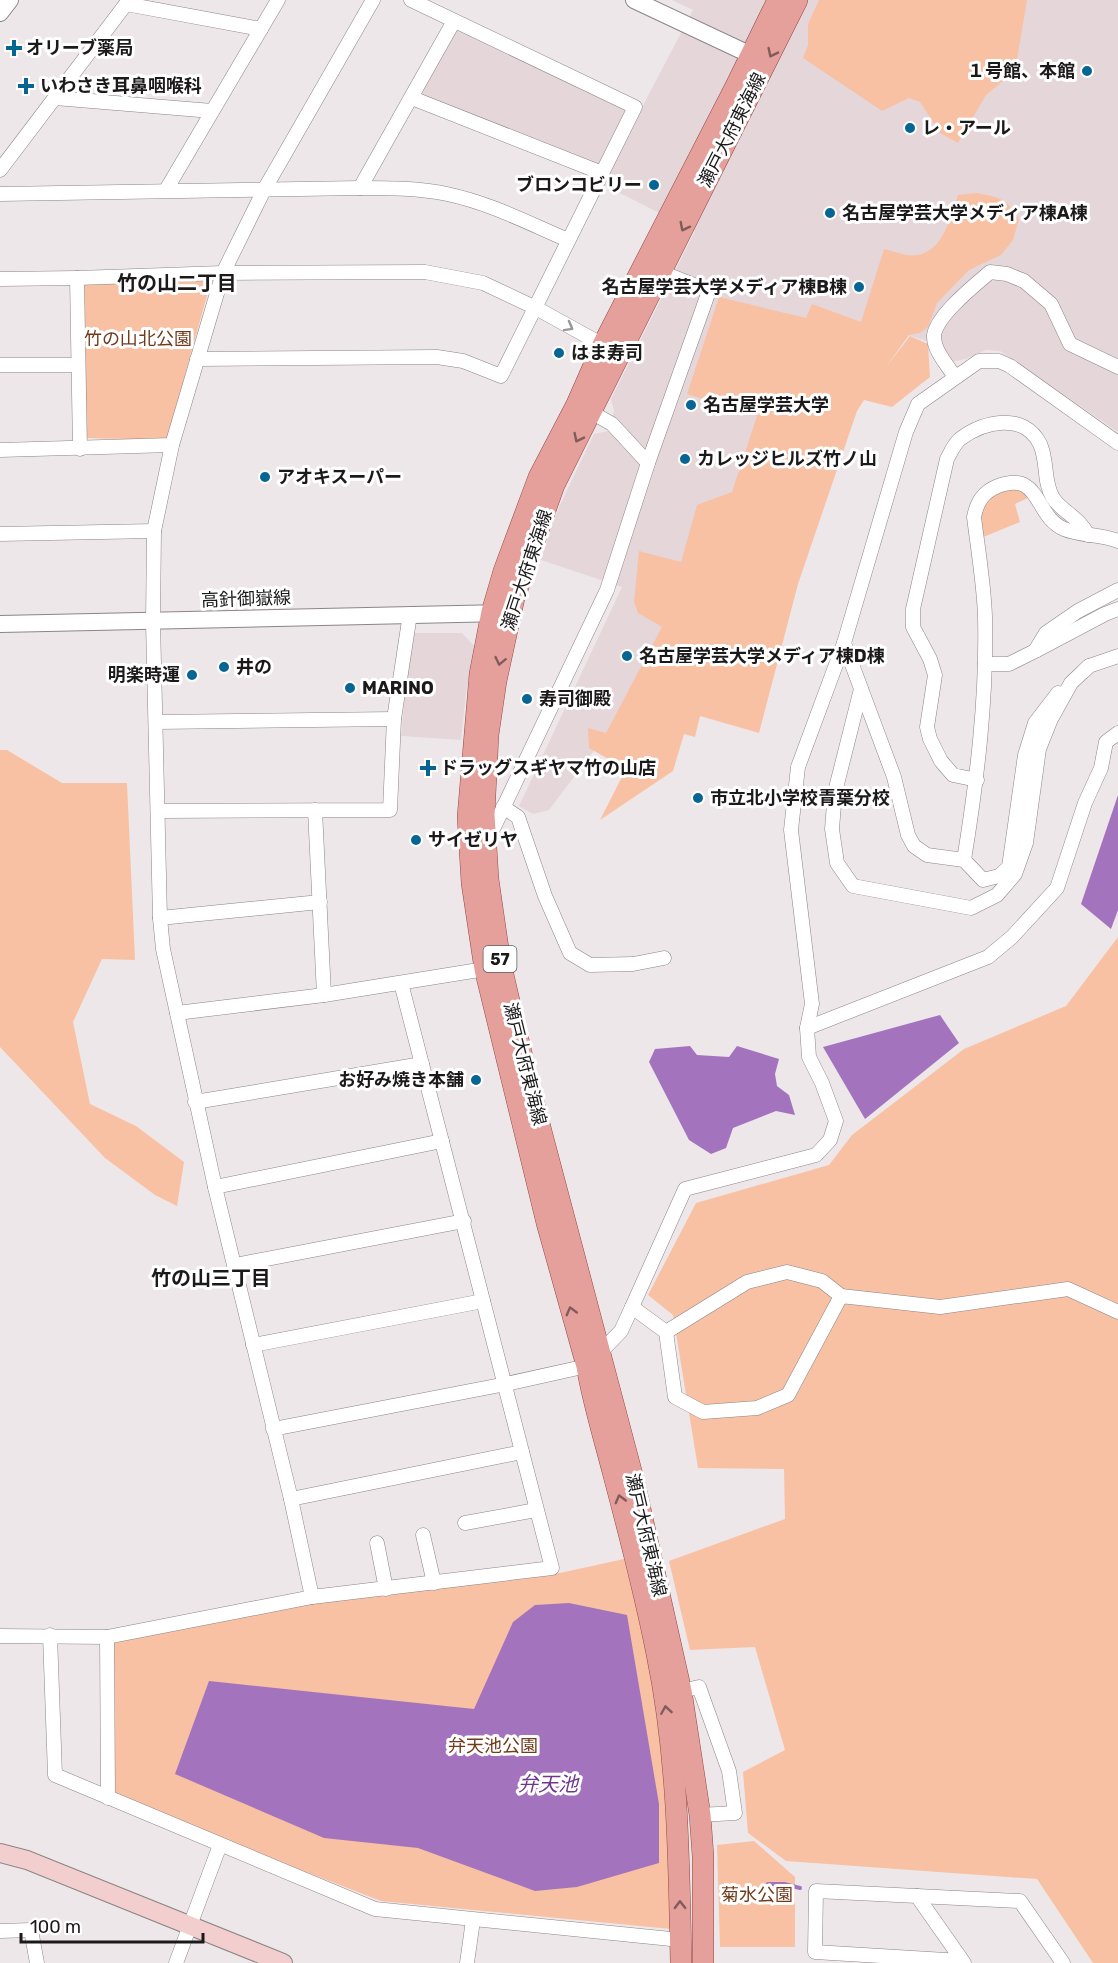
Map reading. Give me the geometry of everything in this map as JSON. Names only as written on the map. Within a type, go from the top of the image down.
[{"type":"main road","name":"瀬戸大府東海線","points":[[681,1963],[679,1839],[674,1762],[657,1655],[594,1359],[500,962],[488,879],[484,815],[488,735],[496,681],[504,571],[539,477],[577,404],[603,345],[778,0]]},
{"type":"main road","name":"瀬戸大府東海線","points":[[703,1963],[703,1856],[700,1815],[681,1691],[639,1504],[594,1359],[547,1223],[485,969],[472,884],[468,817],[480,674],[501,613],[514,598],[554,485],[797,0]]},
{"type":"main road","points":[[0,1853],[27,1860],[283,1963]]},
{"type":"street","points":[[0,14],[10,0]]},
{"type":"street","points":[[166,190],[278,0]]},
{"type":"street","points":[[312,1597],[291,1499],[195,1102],[163,949],[160,918],[153,622],[154,531],[172,445],[223,273],[264,190],[373,0]]},
{"type":"street","points":[[197,359],[437,357],[463,361],[501,376],[635,107],[411,0]]},
{"type":"street","points":[[634,0],[751,56]]},
{"type":"street","points":[[0,170],[127,2],[261,29]]},
{"type":"street","points":[[360,188],[454,21]]},
{"type":"street","points":[[55,98],[212,111]]},
{"type":"street","points":[[412,98],[602,173]]},
{"type":"street","points":[[0,194],[166,190],[412,189],[446,194],[490,206],[568,240]]},
{"type":"street","points":[[0,279],[223,273],[425,272],[483,283],[536,308],[603,345]]},
{"type":"street","points":[[485,833],[494,827],[607,590],[648,463],[709,291],[661,272]]},
{"type":"street","points":[[955,377],[936,348],[934,335],[940,322],[964,293],[990,272],[1007,274],[1024,281],[1051,304],[1070,344],[1118,367]]},
{"type":"street","points":[[78,278],[80,449]]},
{"type":"street","points":[[273,1430],[506,1384],[594,1359],[621,1331],[686,1189],[816,1155],[830,1140],[836,1121],[822,1083],[809,1057],[807,1028],[812,1004],[791,830],[798,767],[844,643],[906,432],[918,404],[979,361],[999,361],[1118,443]]},
{"type":"street","points":[[0,365],[78,365]]},
{"type":"street","points":[[591,412],[612,424],[648,463]]},
{"type":"street","points":[[977,780],[953,775],[941,761],[930,739],[927,727],[935,675],[930,658],[913,627],[912,609],[947,459],[958,441],[980,427],[1005,421],[1019,424],[1029,431],[1037,438],[1042,448],[1046,479],[1054,500],[1082,523],[1088,535]]},
{"type":"street","points":[[0,450],[172,445]]},
{"type":"street","points":[[964,860],[977,780],[985,664],[985,614],[974,517],[978,501],[992,489],[1006,483],[1022,483],[1031,489],[1048,516],[1063,528],[1118,540]]},
{"type":"street","points":[[0,534],[154,531]]},
{"type":"street","points":[[1035,651],[1047,633],[1078,611],[1118,590]]},
{"type":"street","points":[[985,664],[1009,664],[1118,609]]},
{"type":"street","name":"高針御嶽線","points":[[0,624],[501,613]]},
{"type":"street","points":[[158,811],[390,810],[394,719],[410,614]]},
{"type":"street","points":[[844,643],[894,777],[908,835],[915,846],[927,855],[964,860],[983,880],[999,876],[1009,867],[1024,755],[1035,723],[1052,700],[1074,678],[1089,666],[1118,656]]},
{"type":"street","points":[[861,689],[834,792],[832,829],[837,863],[853,886],[971,908],[997,895],[1015,874],[1026,843],[1039,749],[1051,719],[1071,683],[1089,666]]},
{"type":"street","points":[[157,722],[394,719]]},
{"type":"street","points":[[807,1028],[988,957],[1012,937],[1057,888],[1085,803],[1101,768],[1106,742],[1118,733]]},
{"type":"street","points":[[503,807],[518,818],[545,896],[570,953],[590,965],[633,964],[664,958]]},
{"type":"street","points":[[315,810],[324,995]]},
{"type":"street","points":[[160,918],[320,902]]},
{"type":"street","points":[[177,1013],[324,995],[485,969]]},
{"type":"street","points":[[0,1636],[107,1637],[312,1597],[552,1568],[402,983]]},
{"type":"street","points":[[195,1102],[422,1064]]},
{"type":"street","points":[[215,1187],[442,1141]]},
{"type":"street","points":[[235,1265],[464,1221]]},
{"type":"street","points":[[666,1332],[747,1282],[787,1272],[822,1281],[841,1296],[940,1307],[1068,1289],[1118,1312]]},
{"type":"street","points":[[632,1306],[666,1332],[675,1397],[703,1412],[757,1408],[788,1395],[841,1296]]},
{"type":"street","points":[[253,1345],[483,1302]]},
{"type":"street","points":[[291,1499],[522,1452]]},
{"type":"street","points":[[465,1523],[536,1510]]},
{"type":"street","points":[[423,1535],[434,1582]]},
{"type":"street","points":[[376,1543],[386,1589]]},
{"type":"street","points":[[50,1635],[55,1775],[375,1909],[681,1940]]},
{"type":"street","points":[[107,1637],[108,1798]]},
{"type":"street","points":[[681,1691],[699,1687],[729,1771],[735,1813],[700,1815]]},
{"type":"street","points":[[176,1963],[220,1845]]},
{"type":"street","points":[[963,1962],[815,1952],[816,1891],[1020,1901],[1064,1963]]},
{"type":"street","points":[[917,1896],[963,1962]]},
{"type":"street","points":[[467,1963],[473,1920]]},
{"type":"street","points":[[0,1931],[31,1930],[37,1963]]},
{"type":"shaded area","name":"名古屋学芸大学","points":[[672,0],[1118,0],[1118,432],[1000,351],[986,350],[952,362],[929,342],[874,324],[738,497],[630,703],[549,810],[533,814],[519,806],[622,587],[541,560],[552,523],[568,488],[594,434],[608,431],[614,411],[611,399],[695,231],[602,184],[596,165],[423,96],[421,91],[456,31],[461,30],[639,113],[693,10]]},
{"type":"shaded area","points":[[415,633],[462,633],[475,647],[466,693],[461,740],[401,736],[411,637]]},
{"type":"green space","points":[[819,0],[1027,0],[1015,71],[986,95],[958,143],[940,133],[920,102],[909,98],[882,111],[803,58],[808,45],[808,24]]},
{"type":"green space","points":[[976,193],[1002,200],[1011,207],[1019,219],[1013,240],[1001,255],[969,270],[937,303],[928,327],[920,333],[909,335],[886,367],[910,336],[928,344],[930,377],[892,407],[864,400],[857,411],[798,584],[759,733],[700,716],[695,737],[684,734],[673,771],[600,820],[626,769],[589,748],[588,728],[606,733],[662,627],[638,613],[634,602],[639,551],[681,562],[697,505],[732,492],[757,416],[687,394],[719,297],[806,318],[812,304],[861,322],[884,249],[909,255],[926,252],[934,247],[945,232],[958,195]]},
{"type":"green space","name":"竹の山北公園","points":[[211,281],[167,440],[86,438],[83,284]]},
{"type":"green space","points":[[1021,488],[1030,497],[1015,504],[1020,522],[981,538],[978,518],[981,502],[992,493]]},
{"type":"green space","points":[[0,750],[7,750],[62,783],[127,783],[135,960],[102,959],[73,1022],[90,1104],[136,1126],[184,1162],[177,1206],[155,1195],[105,1158],[0,1047]]},
{"type":"green space","points":[[1118,937],[1118,1963],[1093,1963],[1037,1879],[786,1861],[748,1833],[743,1772],[785,1750],[755,1647],[690,1650],[669,1561],[785,1519],[784,1469],[698,1468],[673,1315],[648,1295],[696,1203],[829,1165],[852,1135],[964,1049],[1066,1006]]},
{"type":"green space","name":"弁天池公園","points":[[624,1559],[647,1648],[669,1806],[671,1929],[381,1901],[108,1795],[110,1643],[308,1601],[560,1573]]},
{"type":"green space","name":"菊水公園","points":[[754,1841],[795,1877],[795,1947],[720,1947],[717,1845]]},
{"type":"water","points":[[1118,795],[1118,910],[1111,929],[1081,904]]},
{"type":"water","points":[[940,1015],[959,1043],[865,1119],[823,1047]]},
{"type":"water","points":[[690,1046],[697,1055],[729,1057],[737,1046],[779,1059],[775,1074],[777,1086],[789,1095],[795,1115],[776,1111],[733,1128],[726,1148],[711,1154],[689,1140],[649,1062],[655,1049]]},
{"type":"water","name":"弁天池","points":[[569,1603],[627,1615],[659,1804],[659,1863],[577,1887],[535,1891],[418,1848],[324,1838],[175,1774],[209,1681],[474,1709],[513,1622],[535,1605]]},
{"type":"waterway","points":[[768,1884],[784,1884],[800,1888]]},
{"type":"place","name":"オリーブ薬局","points":[[14,48]]},
{"type":"place","name":"１号館、本館","points":[[1087,71]]},
{"type":"place","name":"いわさき耳鼻咽喉科","points":[[26,86]]},
{"type":"place","name":"レ・アール","points":[[910,128]]},
{"type":"place","name":"ブロンコビリー","points":[[654,185]]},
{"type":"place","name":"名古屋学芸大学メディア棟A棟","points":[[830,213]]},
{"type":"place","name":"名古屋学芸大学メディア棟B棟","points":[[859,287]]},
{"type":"place","name":"はま寿司","points":[[559,353]]},
{"type":"place","name":"名古屋学芸大学","points":[[691,405]]},
{"type":"place","name":"カレッジヒルズ竹ノ山","points":[[685,459]]},
{"type":"place","name":"アオキスーパー","points":[[265,477]]},
{"type":"place","name":"名古屋学芸大学メディア棟D棟","points":[[627,656]]},
{"type":"place","name":"井の","points":[[224,667]]},
{"type":"place","name":"明楽時運","points":[[192,675]]},
{"type":"place","name":"MARINO","points":[[350,688]]},
{"type":"place","name":"寿司御殿","points":[[527,699]]},
{"type":"place","name":"ドラッグスギヤマ竹の山店","points":[[428,768]]},
{"type":"place","name":"市立北小学校青葉分校","points":[[698,798]]},
{"type":"place","name":"サイゼリヤ","points":[[416,840]]},
{"type":"place","name":"お好み焼き本舗","points":[[476,1080]]},
{"type":"district","name":"竹の山二丁目","points":[[177,283]]},
{"type":"district","name":"竹の山三丁目","points":[[211,1278]]}]
